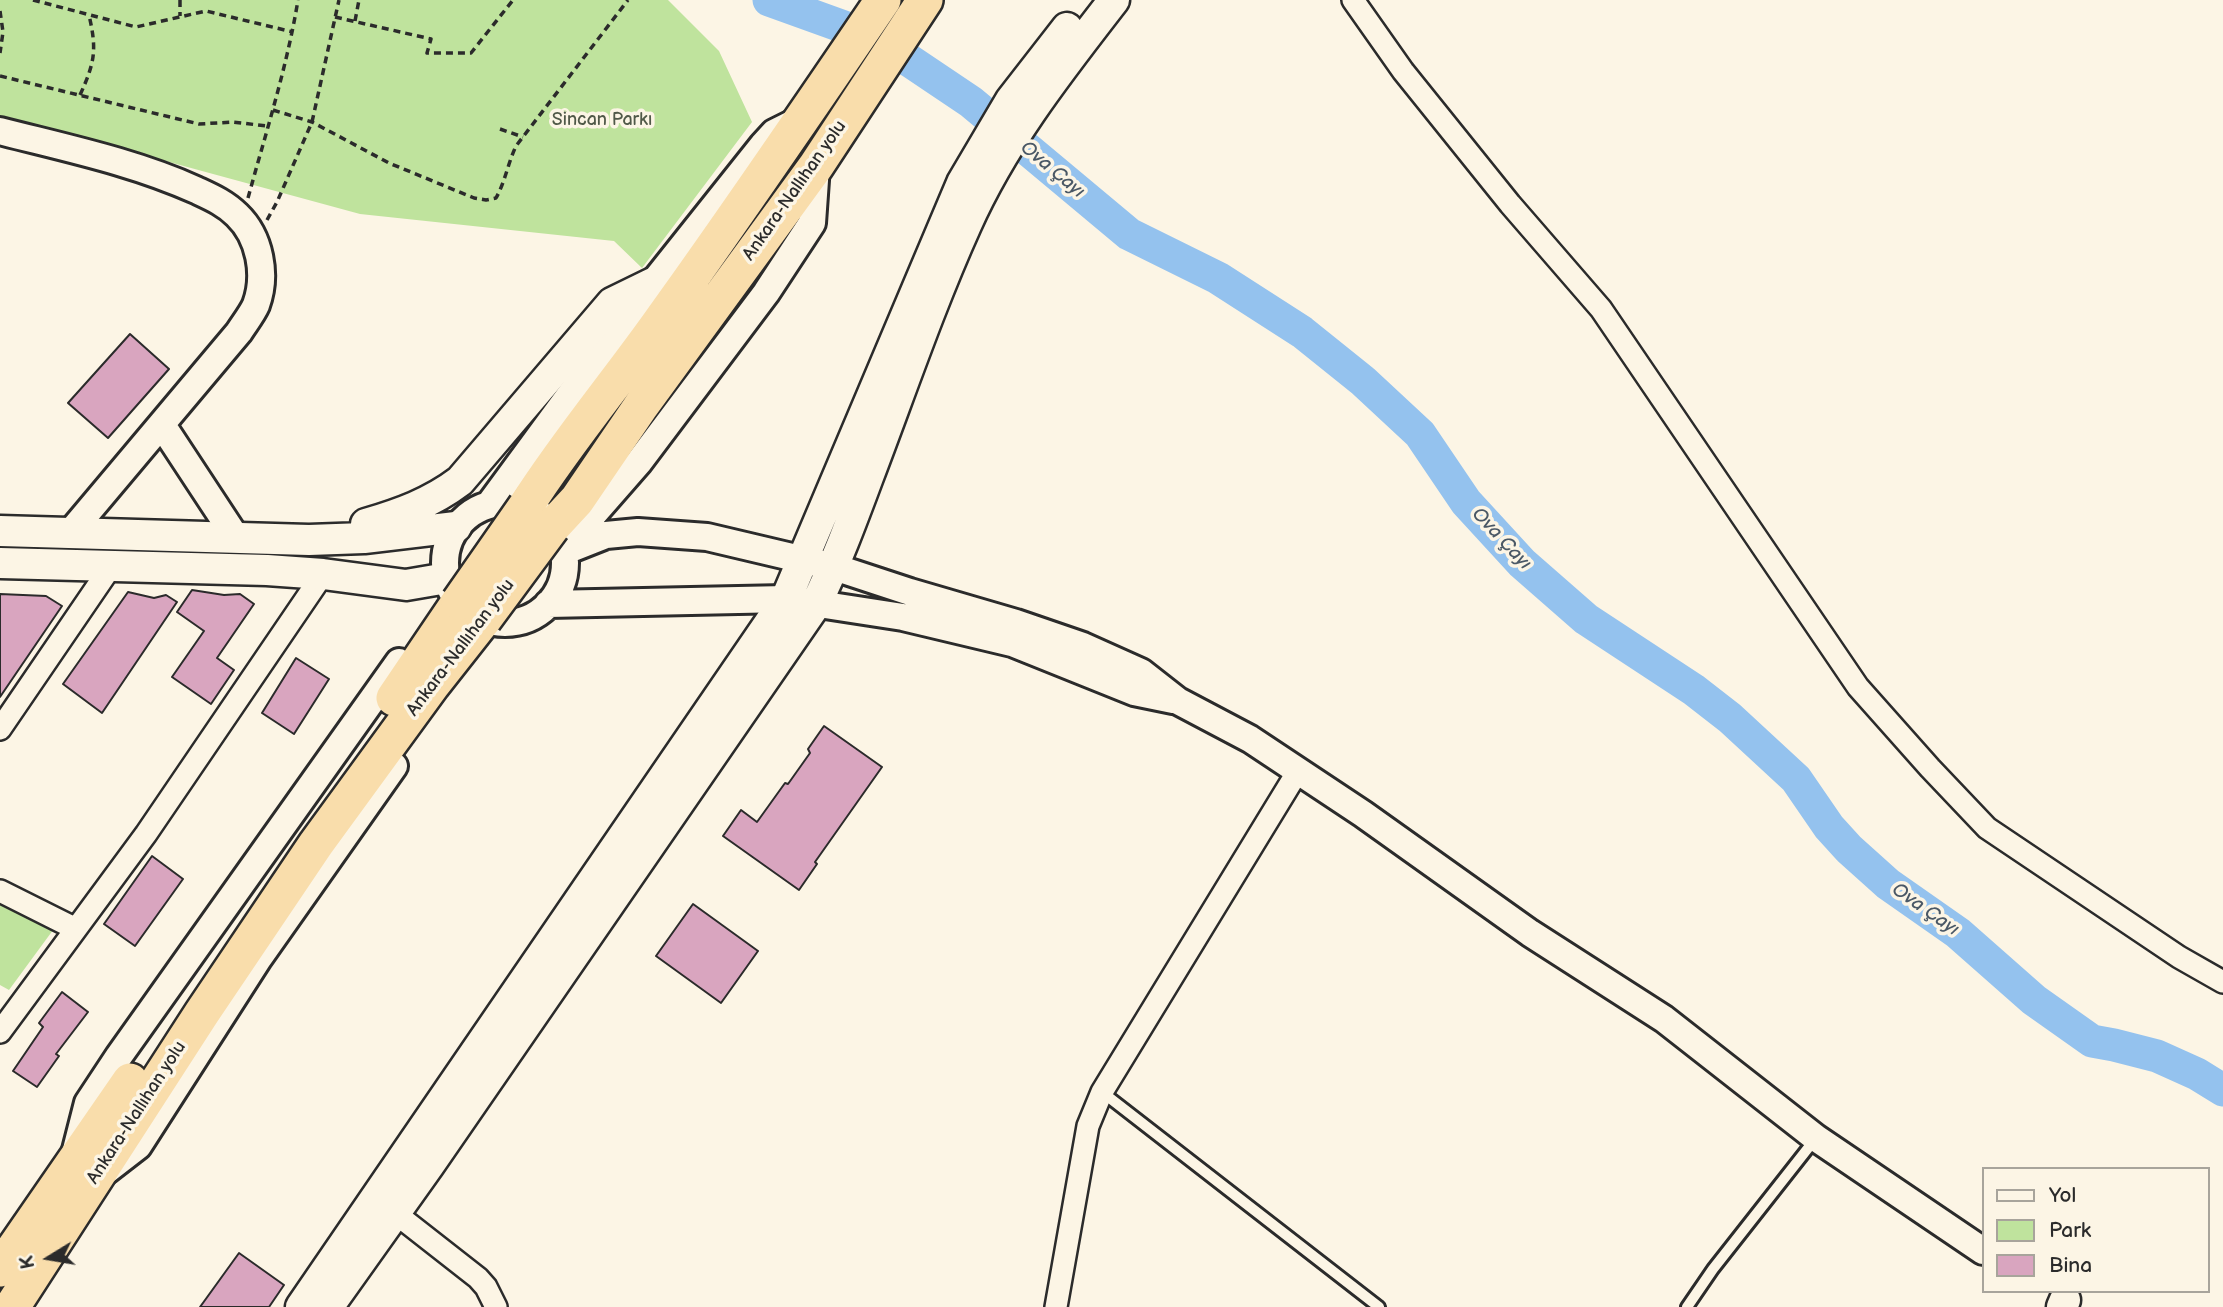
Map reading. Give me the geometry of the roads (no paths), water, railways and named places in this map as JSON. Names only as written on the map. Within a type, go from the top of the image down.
[{"type":"highway","name":"Ankara-Nallıhan yolu","points":[[0,1269],[83,1174],[202,1013],[316,844],[432,685],[468,602],[545,476],[618,381],[715,245],[883,0]]},
{"type":"highway","name":"Ankara-Nallıhan yolu","points":[[468,602],[559,543],[577,500],[641,406],[816,166],[925,0]]},
{"type":"highway","points":[[545,476],[548,492],[556,501],[569,503],[577,500]]},
{"type":"highway","name":"Ankara-Nallıhan yolu","points":[[12,1307],[83,1174]]},
{"type":"main road","points":[[300,1307],[786,598],[962,183],[1012,100],[1088,0]]},
{"type":"main road","points":[[328,1307],[816,604],[834,568],[966,224],[1002,155],[1032,109],[1114,0]]},
{"type":"main road","points":[[309,540],[402,513],[441,495],[460,481],[612,303],[653,283]]},
{"type":"main road","points":[[0,531],[309,540],[364,538],[456,527]]},
{"type":"main road","points":[[0,563],[111,565],[323,575],[406,585],[468,602]]},
{"type":"street","points":[[1353,0],[1419,91],[1510,204],[1601,309],[1858,687],[1987,828],[2179,957],[2223,982]]},
{"type":"street","points":[[489,505],[653,283],[763,145],[775,132],[806,114]]},
{"type":"street","points":[[0,131],[97,155],[176,181],[225,204],[248,232],[260,258],[261,282],[256,306],[239,332],[71,533]]},
{"type":"street","points":[[559,543],[647,452],[766,293],[812,223],[816,166]]},
{"type":"street","points":[[162,425],[235,536]]},
{"type":"street","points":[[510,503],[540,514],[554,530],[559,543],[564,563],[560,585],[548,604],[531,617],[520,620],[468,602],[445,565],[446,552],[456,527],[476,510],[489,505],[510,503]]},
{"type":"street","points":[[559,543],[638,532],[707,537],[803,559],[1016,623],[1083,646],[1141,672],[1178,701],[1250,739],[1363,814],[1531,933],[1664,1019],[1816,1138],[1982,1250]]},
{"type":"street","points":[[0,729],[111,565]]},
{"type":"street","points":[[0,1032],[7,1011],[76,929],[146,834],[323,575]]},
{"type":"street","points":[[548,604],[786,598],[903,617],[1012,643],[1134,692],[1178,701]]},
{"type":"street","points":[[83,1174],[88,1103],[119,1056],[468,602]]},
{"type":"street","points":[[1056,1307],[1088,1126],[1102,1092],[1298,771]]},
{"type":"street","points":[[0,891],[76,929]]},
{"type":"street","points":[[395,1213],[478,1278],[496,1307]]},
{"type":"lane","points":[[1102,1092],[1379,1307]]},
{"type":"lane","points":[[1687,1307],[1713,1269],[1816,1138]]},
{"type":"waterway","name":"Ova Çayı","points":[[769,0],[844,27],[910,61],[971,102],[1129,234],[1218,278],[1302,332],[1363,381],[1420,434],[1466,502],[1522,563],[1586,619],[1694,690],[1730,718],[1796,779],[1829,827],[1888,884],[1958,933],[2034,1000],[2092,1041],[2157,1056],[2197,1074],[2223,1090]]},
{"type":"park label","name":"Sincan Parkı","points":[[602,120]]}]
